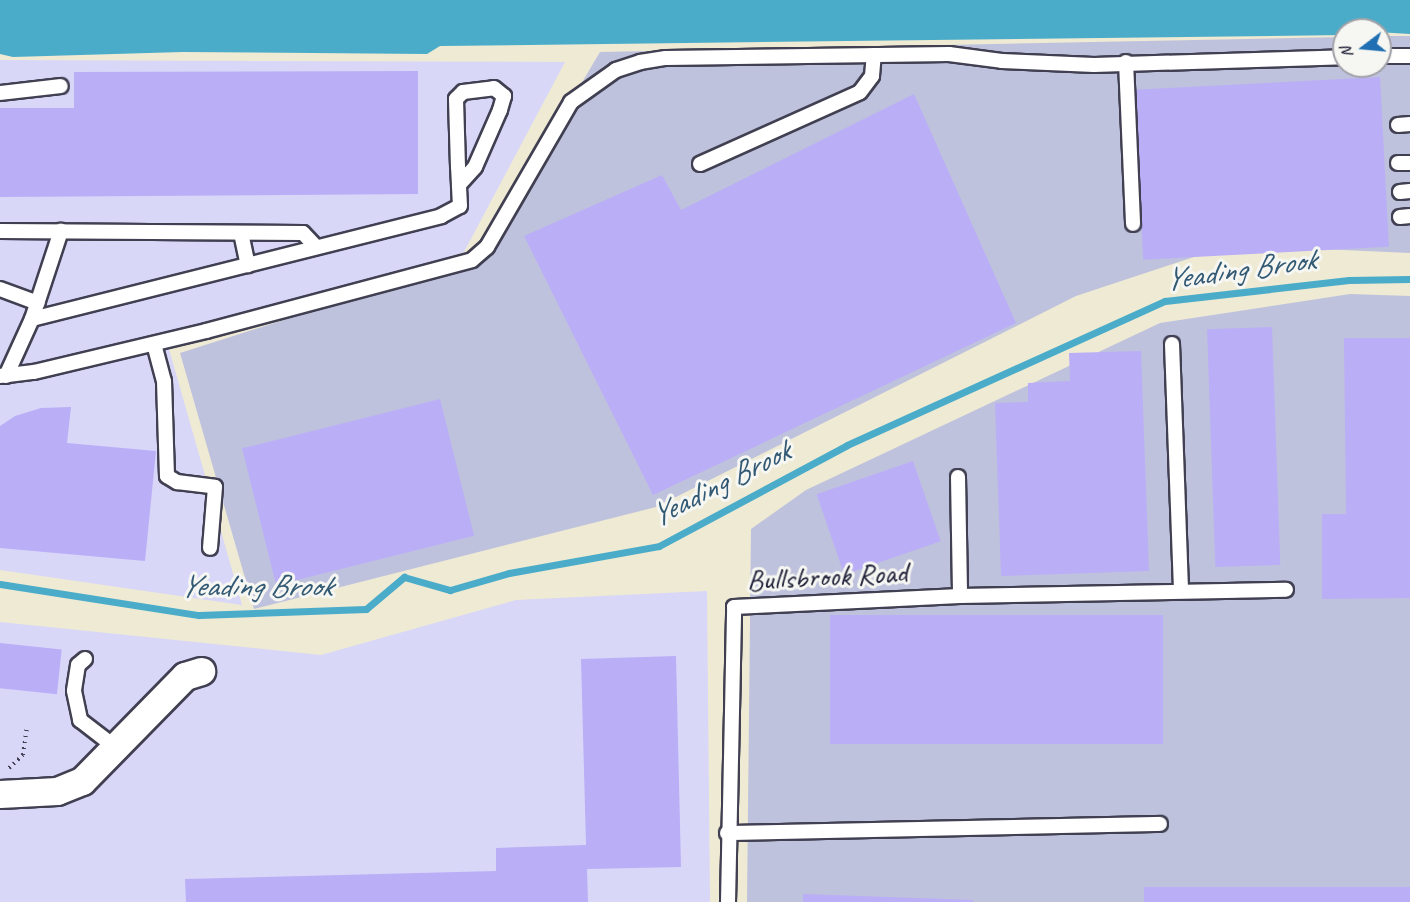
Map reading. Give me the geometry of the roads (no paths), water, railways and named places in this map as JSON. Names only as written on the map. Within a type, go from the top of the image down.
[{"type":"street","points":[[0,794],[57,791],[82,781],[185,676],[201,672]]},
{"type":"lane","points":[[3,376],[154,344],[472,260],[487,247],[571,102],[616,70],[666,58],[949,54],[1002,61],[1126,62],[1332,57]]},
{"type":"lane","points":[[700,164],[860,92],[872,76],[874,55]]},
{"type":"lane","points":[[1392,56],[1410,56]]},
{"type":"lane","points":[[1126,62],[1133,224]]},
{"type":"lane","points":[[0,93],[61,86]]},
{"type":"lane","points":[[32,319],[441,216],[460,206],[459,185],[456,99],[463,92],[494,88],[504,96],[500,111],[475,166],[459,185]]},
{"type":"lane","points":[[0,231],[303,233],[316,247]]},
{"type":"lane","points":[[3,376],[32,319],[61,231]]},
{"type":"lane","points":[[241,233],[248,265]]},
{"type":"lane","points":[[0,289],[38,303]]},
{"type":"lane","points":[[154,344],[164,381],[167,476],[177,482],[214,487],[210,548]]},
{"type":"lane","points":[[1172,344],[1181,590]]},
{"type":"lane","points":[[958,477],[960,596]]},
{"type":"lane","name":"Bullsbrook Road","points":[[728,902],[727,833],[734,607],[960,596],[1181,590],[1286,590]]},
{"type":"lane","points":[[85,659],[78,665],[74,691],[80,720],[115,747]]},
{"type":"lane","points":[[727,833],[1160,824]]},
{"type":"water","points":[[0,0],[1410,0],[1410,34],[1392,33],[1392,18],[1332,18],[1332,35],[440,46],[427,54],[182,52],[13,57],[0,54]]},
{"type":"waterway","name":"Yeading Brook","points":[[0,584],[199,615],[366,609],[404,577],[450,590],[509,573],[659,546],[847,445],[1165,301],[1349,280],[1410,279]]}]
